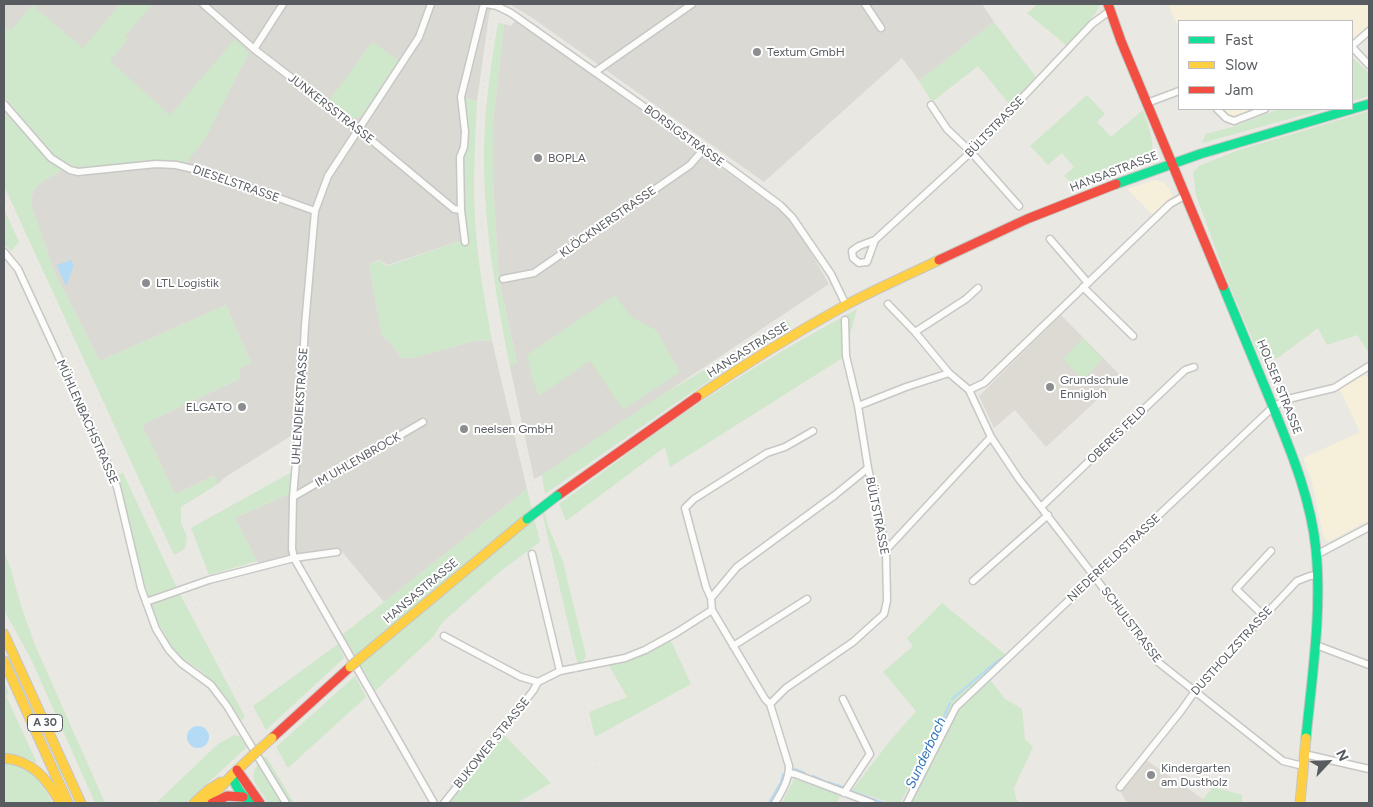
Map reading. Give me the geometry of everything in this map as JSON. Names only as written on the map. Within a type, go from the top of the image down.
[{"type":"main road","name":"HOLSER STRASSE","points":[[1109,7],[1121,41],[1273,406],[1302,480],[1309,505],[1318,575],[1316,645],[1300,803]]},
{"type":"main road","name":"HANSASTRASSE","points":[[1353,109],[1369,104]]},
{"type":"main road","name":"HANSASTRASSE","points":[[206,803],[234,772],[350,667],[527,519],[680,408],[777,346],[846,305],[1026,219],[1092,192],[1173,163],[1349,110]]},
{"type":"main road","name":"A 30","points":[[4,634],[81,803]]},
{"type":"main road","name":"A 30","points":[[4,661],[68,803]]},
{"type":"main road","points":[[4,758],[23,761],[38,771],[61,803]]},
{"type":"main road","name":"HANSASTRASSE","points":[[194,803],[208,790],[234,772]]},
{"type":"main road","points":[[234,772],[233,783],[236,789],[251,803]]},
{"type":"main road","points":[[234,772],[260,803]]},
{"type":"main road","points":[[212,803],[228,795],[243,797]]},
{"type":"street","name":"JUNKERSSTRASSE","points":[[203,4],[254,49],[358,129],[454,209],[461,210]]},
{"type":"street","points":[[254,49],[283,4]]},
{"type":"street","name":"UHLENDIEKSTRASSE","points":[[432,4],[419,37],[328,176],[315,211],[293,497],[292,549],[294,558],[434,803]]},
{"type":"street","points":[[464,242],[461,210],[460,156],[464,147],[465,132],[462,97],[485,4]]},
{"type":"street","name":"BORSIGSTRASSE","points":[[485,4],[497,6],[511,14],[704,149],[780,206],[792,217],[831,274],[846,305]]},
{"type":"street","points":[[595,72],[692,4]]},
{"type":"street","points":[[864,4],[881,28]]},
{"type":"street","name":"BÜLTSTRASSE","points":[[875,240],[971,152],[1109,7]]},
{"type":"street","points":[[1353,46],[1369,31]]},
{"type":"street","points":[[1353,48],[1369,65]]},
{"type":"street","points":[[1147,103],[1178,91]]},
{"type":"street","name":"DIESELSTRASSE","points":[[4,104],[51,158],[70,170],[78,172],[156,164],[176,165],[206,172],[315,211]]},
{"type":"street","points":[[930,105],[947,129],[971,152],[1019,206]]},
{"type":"street","points":[[1218,110],[1226,118],[1234,121],[1262,110]]},
{"type":"street","name":"KLÖCKNERSTRASSE","points":[[503,279],[534,273],[690,165],[704,149]]},
{"type":"street","points":[[969,390],[984,383],[1170,204],[1186,195]]},
{"type":"street","points":[[1050,239],[1086,285],[1133,336]]},
{"type":"street","name":"MÜHLENBACHSTRASSE","points":[[4,252],[18,269],[117,487],[141,588],[156,628],[169,650],[211,685],[227,706],[286,803]]},
{"type":"street","points":[[915,332],[966,299],[978,288]]},
{"type":"street","name":"SCHULSTRASSE","points":[[888,304],[915,332],[949,373],[969,390],[991,437],[1019,479],[1158,662],[1283,760],[1303,766]]},
{"type":"street","name":"BÜLTSTRASSE","points":[[770,704],[786,688],[853,642],[884,614],[887,600],[886,550],[868,468],[858,406],[846,356],[845,320]]},
{"type":"street","name":"OBERES FELD","points":[[1041,507],[1185,370],[1194,367]]},
{"type":"street","name":"NIEDERFELDSTRASSE","points":[[907,803],[956,707],[1273,406],[1288,399],[1334,388],[1368,369]]},
{"type":"street","points":[[858,406],[949,373]]},
{"type":"street","name":"IM UHLENBROCK","points":[[293,497],[423,422]]},
{"type":"street","points":[[775,803],[786,784],[789,766],[770,704],[765,699],[712,610],[711,598],[706,587],[685,508],[694,499],[766,453],[785,447],[813,431]]},
{"type":"street","points":[[886,550],[991,437]]},
{"type":"street","points":[[711,598],[737,567],[835,496],[868,468]]},
{"type":"street","points":[[973,581],[1048,516]]},
{"type":"street","points":[[1316,554],[1369,527]]},
{"type":"street","points":[[1264,616],[1236,589],[1271,551]]},
{"type":"street","points":[[146,602],[210,580],[294,558],[338,552]]},
{"type":"street","points":[[532,554],[560,671]]},
{"type":"street","name":"DUSTHOLZSTRASSE","points":[[1120,787],[1194,692],[1264,616],[1297,581],[1318,575]]},
{"type":"street","points":[[733,646],[807,599]]},
{"type":"street","points":[[444,636],[521,678],[538,682],[560,671],[625,658],[646,650],[712,610]]},
{"type":"street","points":[[1316,645],[1369,665]]},
{"type":"street","name":"BUKOWER STRASSE","points":[[444,803],[534,691],[538,682]]},
{"type":"street","points":[[843,699],[870,754],[844,793]]},
{"type":"street","points":[[1304,754],[1369,769]]},
{"type":"street","points":[[789,773],[872,803]]},
{"type":"shaded area","points":[[4,4],[492,4],[477,101],[464,98],[463,240],[388,265],[379,260],[369,264],[382,336],[390,342],[401,358],[413,358],[477,340],[492,341],[527,489],[384,602],[339,548],[313,553],[288,563],[261,569],[235,518],[290,493],[294,434],[224,478],[218,484],[214,476],[175,494],[142,425],[241,378],[238,369],[251,363],[226,305],[100,361],[55,274],[31,205],[33,191],[40,183],[70,165],[52,154],[4,96]]},
{"type":"shaded area","points":[[509,4],[982,4],[994,22],[919,81],[902,58],[764,182],[531,17]]},
{"type":"shaded area","points":[[1168,4],[1369,4],[1369,25],[1353,40],[1353,20],[1178,20],[1178,27]]},
{"type":"shaded area","points":[[517,21],[780,210],[791,220],[829,284],[534,479],[510,367],[517,362],[499,280],[493,182],[493,123],[504,24],[511,26]]},
{"type":"shaded area","points":[[1224,110],[1255,110],[1234,118]]},
{"type":"shaded area","points":[[1155,180],[1163,182],[1173,196],[1153,215],[1127,189]]},
{"type":"shaded area","name":"Grundschule Ennigloh","points":[[1061,315],[1122,377],[1046,447],[1015,410],[994,428],[979,396]]},
{"type":"shaded area","points":[[1361,375],[1367,376],[1369,380],[1369,520],[1330,541],[1326,541],[1323,535],[1312,483],[1303,458],[1360,432],[1339,388]]},
{"type":"shaded area","name":"Kindergarten am Dustholz","points":[[1146,760],[1203,799],[1200,803],[1130,803],[1126,801],[1120,791]]},
{"type":"green space","points":[[120,4],[153,4],[125,36],[128,39],[110,61],[170,115],[235,39],[249,53],[205,139],[187,162],[162,160],[87,168],[71,166],[52,154],[4,96],[4,26],[10,31],[32,5],[83,48]]},
{"type":"green space","points":[[1038,4],[1100,4],[1090,21],[1067,46],[1027,13]]},
{"type":"green space","points":[[994,22],[1036,77],[1010,105],[978,66],[932,102],[919,81]]},
{"type":"green space","points":[[498,23],[504,24],[493,123],[493,182],[499,280],[517,363],[510,367],[492,267],[485,192],[484,149],[486,113]]},
{"type":"green space","points":[[372,42],[400,61],[363,115],[354,119],[328,102]]},
{"type":"green space","points":[[1353,58],[1369,73],[1369,96],[1353,101]]},
{"type":"green space","points":[[1087,95],[1105,114],[1097,122],[1111,137],[1143,110],[1151,135],[1152,151],[1150,158],[1145,163],[1136,167],[1128,164],[1073,184],[1064,176],[1074,167],[1062,153],[1048,165],[1030,146]]},
{"type":"green space","points":[[464,98],[477,101],[474,175],[475,220],[479,265],[492,341],[477,340],[413,358],[401,358],[390,342],[382,336],[369,264],[379,261],[388,266],[463,240],[461,216]]},
{"type":"green space","points":[[4,107],[49,159],[62,170],[40,183],[33,191],[31,205],[55,274],[100,361],[226,305],[251,363],[238,369],[241,378],[142,425],[175,494],[215,476],[218,484],[181,507],[181,523],[187,537],[185,549],[174,555],[4,186]]},
{"type":"green space","points":[[1276,110],[1321,110],[1202,143],[1206,134],[1232,127]]},
{"type":"green space","points":[[1369,111],[1369,353],[1357,335],[1327,345],[1318,328],[1279,357],[1263,365],[1225,275],[1196,195],[1193,173],[1199,166],[1239,150]]},
{"type":"green space","points":[[4,209],[19,242],[11,251],[4,244]]},
{"type":"green space","points":[[615,295],[631,317],[656,330],[680,372],[623,410],[590,361],[539,396],[532,378],[527,355]]},
{"type":"green space","points":[[857,309],[844,357],[670,467],[665,447],[566,521],[559,504],[650,437],[745,374]]},
{"type":"green space","points":[[787,320],[791,327],[680,400],[545,494],[542,475],[657,398]]},
{"type":"green space","points":[[1083,338],[1103,359],[1083,380],[1063,359]]},
{"type":"green space","points":[[292,472],[290,493],[235,518],[257,561],[209,575],[191,528]]},
{"type":"green space","points":[[123,473],[180,594],[245,717],[241,720],[225,695],[203,672],[182,658],[172,647],[158,622],[139,567],[119,482],[118,475]]},
{"type":"green space","points":[[527,489],[540,542],[502,570],[463,604],[442,623],[432,638],[375,691],[342,635]]},
{"type":"green space","points":[[543,507],[548,526],[563,562],[586,656],[578,666],[541,508]]},
{"type":"green space","points":[[4,552],[35,645],[105,803],[95,803],[31,659],[4,610]]},
{"type":"green space","points":[[942,603],[1006,655],[950,712],[900,803],[891,803],[852,790],[916,711],[883,672],[913,646],[907,638]]},
{"type":"green space","points":[[670,639],[691,684],[595,737],[589,712],[627,697],[608,664],[640,654]]},
{"type":"green space","points":[[338,644],[344,658],[266,730],[253,706]]},
{"type":"green space","points":[[355,676],[366,697],[288,768],[276,747]]},
{"type":"green space","points":[[989,678],[1005,699],[1022,709],[1025,739],[1033,747],[1014,788],[1016,799],[1020,803],[911,803],[952,718]]},
{"type":"green space","points":[[4,682],[9,694],[6,696],[37,763],[26,758],[4,755]]},
{"type":"green space","points":[[503,734],[551,783],[517,803],[449,803]]},
{"type":"green space","points":[[234,735],[241,737],[247,747],[186,803],[156,803],[218,744]]},
{"type":"green space","points":[[266,756],[294,803],[268,803],[256,784],[253,775],[259,763]]},
{"type":"green space","points":[[4,763],[20,766],[36,777],[47,792],[52,803],[4,803]]},
{"type":"green space","points":[[794,779],[840,795],[837,803],[782,803]]},
{"type":"green space","points":[[1213,787],[1242,795],[1242,803],[1200,803]]},
{"type":"water","points":[[71,260],[74,265],[66,286],[57,265]]},
{"type":"water","points":[[198,726],[206,729],[209,737],[206,745],[198,748],[190,745],[187,737],[190,729]]},
{"type":"waterway","name":"Sunderbach","points":[[952,699],[1001,658]]},
{"type":"waterway","name":"Sunderbach","points":[[910,790],[950,703]]},
{"type":"waterway","name":"Sunderbach","points":[[795,769],[805,773]]},
{"type":"waterway","name":"Sunderbach","points":[[769,803],[781,782],[783,774]]},
{"type":"waterway","name":"Sunderbach","points":[[813,776],[822,780]]},
{"type":"waterway","name":"Sunderbach","points":[[828,782],[843,787]]},
{"type":"waterway","name":"Sunderbach","points":[[852,791],[883,803]]},
{"type":"railway","points":[[497,4],[482,100],[479,165],[482,233],[487,277],[494,321],[606,803]]},
{"type":"railway","points":[[4,194],[165,546],[232,675],[307,803]]},
{"type":"traffic: fast","points":[[1353,109],[1369,104]]},
{"type":"traffic: fast","points":[[1116,184],[1200,154],[1349,110]]},
{"type":"traffic: fast","points":[[1223,286],[1292,456],[1310,512],[1316,550],[1318,597],[1306,738]]},
{"type":"traffic: fast","points":[[527,519],[557,496]]},
{"type":"traffic: fast","points":[[232,775],[239,790],[251,803]]},
{"type":"traffic: slow","points":[[697,397],[770,349],[846,305],[939,260]]},
{"type":"traffic: slow","points":[[358,660],[527,519]]},
{"type":"traffic: slow","points":[[4,634],[81,803]]},
{"type":"traffic: slow","points":[[350,667],[358,660]]},
{"type":"traffic: slow","points":[[4,661],[68,803]]},
{"type":"traffic: slow","points":[[252,756],[272,738]]},
{"type":"traffic: slow","points":[[1300,803],[1306,738]]},
{"type":"traffic: slow","points":[[206,803],[252,756]]},
{"type":"traffic: slow","points":[[4,758],[23,763],[38,772],[60,802]]},
{"type":"traffic: slow","points":[[194,803],[208,790],[221,782]]},
{"type":"traffic: jam","points":[[1108,4],[1121,41],[1223,286]]},
{"type":"traffic: jam","points":[[939,260],[1027,219],[1116,184]]},
{"type":"traffic: jam","points":[[557,496],[697,397]]},
{"type":"traffic: jam","points":[[272,738],[350,667]]},
{"type":"traffic: jam","points":[[237,770],[260,803]]},
{"type":"traffic: jam","points":[[212,803],[227,796],[243,797]]},
{"type":"place","name":"Textum GmbH","points":[[757,52]]},
{"type":"place","name":"BOPLA","points":[[538,158]]},
{"type":"place","name":"LTL Logistik","points":[[146,283]]},
{"type":"place","name":"Grundschule Ennigloh","points":[[1050,387]]},
{"type":"place","name":"ELGATO","points":[[242,407]]},
{"type":"place","name":"neelsen GmbH","points":[[464,429]]},
{"type":"place","name":"Kindergarten am Dustholz","points":[[1151,775]]}]
